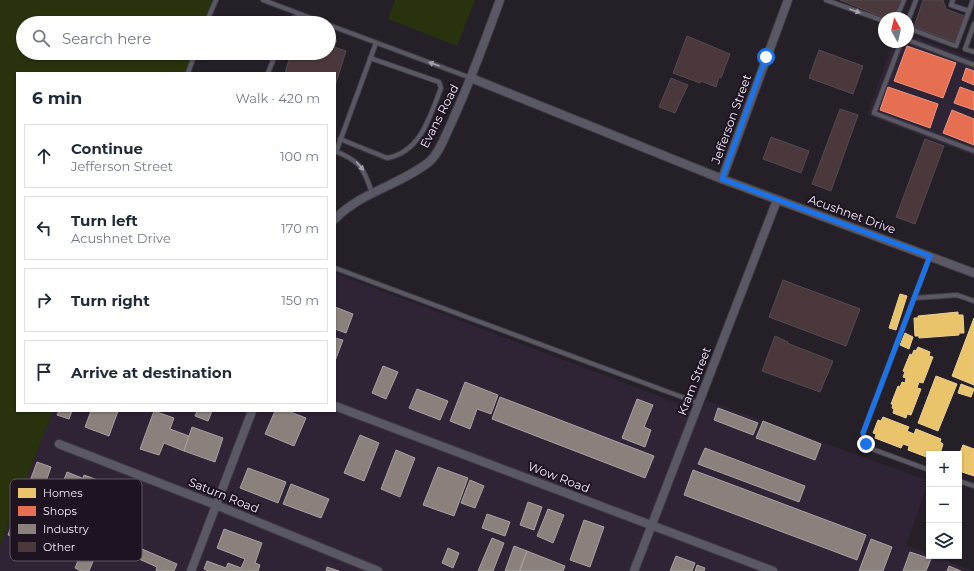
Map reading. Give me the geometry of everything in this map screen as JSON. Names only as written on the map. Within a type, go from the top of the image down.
[{"type":"street","name":"Evans Road","points":[[336,218],[363,197],[405,177],[430,161],[439,148],[471,78],[500,0]]},
{"type":"street","name":"Jefferson Street","points":[[722,179],[788,0]]},
{"type":"street","name":"Acushnet Drive","points":[[471,78],[722,179],[974,273]]},
{"type":"street","name":"Kram Street","points":[[634,571],[777,200]]},
{"type":"street","name":"Wow Road","points":[[336,406],[773,571]]},
{"type":"street","points":[[191,571],[252,412]]},
{"type":"street","name":"Saturn Road","points":[[59,444],[216,505],[378,571]]},
{"type":"lane","points":[[209,16],[216,0]]},
{"type":"lane","points":[[263,0],[304,16]]},
{"type":"lane","points":[[826,0],[878,19]]},
{"type":"lane","points":[[899,12],[904,0]]},
{"type":"lane","points":[[911,12],[916,0]]},
{"type":"lane","points":[[953,0],[951,5],[969,11]]},
{"type":"lane","points":[[914,30],[956,46],[973,0]]},
{"type":"lane","points":[[974,24],[965,49],[974,52]]},
{"type":"lane","points":[[336,28],[471,78]]},
{"type":"lane","points":[[914,42],[974,65]]},
{"type":"lane","points":[[336,149],[376,43]]},
{"type":"lane","points":[[898,48],[874,113],[974,151]]},
{"type":"lane","points":[[340,139],[387,158],[394,157],[406,150],[424,131],[441,88],[439,82],[370,58]]},
{"type":"lane","points":[[188,72],[193,60]]},
{"type":"lane","points":[[268,72],[273,60]]},
{"type":"lane","points":[[336,151],[349,157],[360,165],[366,174],[372,193]]},
{"type":"lane","points":[[926,469],[872,449],[866,444],[863,433],[930,256]]},
{"type":"lane","points":[[336,268],[698,403]]},
{"type":"lane","points":[[915,298],[957,295],[974,301]]},
{"type":"lane","points":[[962,482],[974,486]]},
{"type":"shaded area","points":[[914,36],[974,59],[974,156],[867,115],[891,48],[914,48]]},
{"type":"shaded area","points":[[336,273],[701,412],[706,400],[926,480],[926,489],[906,545],[926,553],[926,559],[942,559],[973,571],[0,571],[0,546],[10,521],[10,561],[142,561],[142,479],[26,479],[53,412],[336,412]]},
{"type":"green space","points":[[0,0],[213,0],[207,16],[16,16],[16,60],[190,60],[185,72],[16,72],[16,412],[53,412],[26,479],[10,479],[10,521],[0,546]]},
{"type":"green space","points":[[395,0],[475,0],[457,46],[388,19]]},
{"type":"building: Homes","points":[[900,294],[907,296],[896,330],[889,328]]},
{"type":"building: Homes","points":[[958,312],[958,315],[963,315],[964,333],[959,333],[959,335],[919,338],[919,336],[915,336],[914,318],[918,318],[918,316]]},
{"type":"building: Homes","points":[[974,318],[974,385],[952,376]]},
{"type":"building: Homes","points":[[905,333],[913,337],[909,349],[900,345]]},
{"type":"building: Homes","points":[[918,347],[930,352],[929,356],[933,357],[923,383],[919,382],[917,388],[921,389],[911,415],[907,414],[906,418],[893,413],[893,404],[891,404],[898,386],[900,387],[902,382],[905,383],[906,378],[903,377],[905,372],[903,371],[910,354],[912,355],[914,350],[916,351]]},
{"type":"building: Homes","points":[[936,376],[957,384],[938,431],[918,423]]},
{"type":"building: Homes","points":[[961,384],[974,389],[971,397],[958,393]]},
{"type":"building: Homes","points":[[883,417],[909,427],[907,431],[914,434],[916,429],[941,439],[940,442],[943,444],[941,451],[926,451],[926,457],[908,450],[909,446],[903,444],[901,448],[875,438],[876,434],[873,433],[878,420],[881,421]]},
{"type":"building: Homes","points":[[963,445],[974,449],[974,476],[962,472],[962,451],[961,451]]},
{"type":"building: Shops","points":[[906,48],[913,48],[956,63],[943,98],[894,81]]},
{"type":"building: Shops","points":[[966,68],[974,71],[974,85],[962,80]]},
{"type":"building: Shops","points":[[888,87],[938,104],[930,128],[880,110]]},
{"type":"building: Shops","points":[[960,87],[974,92],[974,110],[954,103]]},
{"type":"building: Shops","points":[[952,110],[974,119],[974,145],[943,133]]},
{"type":"building: Industry","points":[[336,307],[353,314],[346,333],[336,329]]},
{"type":"building: Industry","points":[[336,338],[343,340],[336,358]]},
{"type":"building: Industry","points":[[383,366],[398,372],[386,399],[372,393]]},
{"type":"building: Industry","points":[[465,382],[498,395],[491,414],[477,409],[470,429],[450,421]]},
{"type":"building: Industry","points":[[417,389],[448,401],[440,420],[409,408]]},
{"type":"building: Industry","points":[[500,397],[654,456],[645,478],[492,419]]},
{"type":"building: Industry","points":[[637,399],[653,405],[644,427],[651,430],[645,447],[622,438]]},
{"type":"building: Industry","points":[[718,408],[758,423],[753,435],[714,420]]},
{"type":"building: Industry","points":[[58,412],[72,412],[69,419],[57,415]]},
{"type":"building: Industry","points":[[91,412],[118,412],[109,436],[85,427]]},
{"type":"building: Industry","points":[[154,412],[174,418],[170,429],[189,436],[184,451],[164,443],[159,455],[140,449]]},
{"type":"building: Industry","points":[[197,412],[212,412],[208,421],[195,416]]},
{"type":"building: Industry","points":[[275,412],[291,412],[306,418],[294,446],[265,434]]},
{"type":"building: Industry","points":[[763,421],[821,444],[815,460],[756,438]]},
{"type":"building: Industry","points":[[192,427],[223,438],[215,462],[184,451]]},
{"type":"building: Industry","points":[[360,435],[379,443],[364,481],[344,473]]},
{"type":"building: Industry","points":[[705,448],[805,486],[799,502],[698,464]]},
{"type":"building: Industry","points":[[396,450],[415,458],[400,497],[381,489]]},
{"type":"building: Industry","points":[[37,462],[51,467],[47,479],[31,479]]},
{"type":"building: Industry","points":[[438,467],[468,478],[454,516],[423,505]]},
{"type":"building: Industry","points":[[248,468],[286,482],[278,503],[240,488]]},
{"type":"building: Industry","points":[[693,470],[866,535],[857,560],[684,495]]},
{"type":"building: Industry","points":[[67,472],[82,478],[82,479],[64,479]]},
{"type":"building: Industry","points":[[84,475],[95,479],[83,479]]},
{"type":"building: Industry","points":[[470,480],[484,486],[475,508],[461,503]]},
{"type":"building: Industry","points":[[291,484],[329,499],[321,518],[283,504]]},
{"type":"building: Industry","points":[[528,502],[542,507],[534,530],[520,525]]},
{"type":"building: Industry","points":[[548,509],[564,515],[553,543],[537,536]]},
{"type":"building: Industry","points":[[487,514],[510,522],[505,536],[482,528]]},
{"type":"building: Industry","points":[[584,520],[604,527],[590,567],[570,560]]},
{"type":"building: Industry","points":[[224,529],[262,543],[255,563],[260,565],[258,571],[208,571],[204,569],[207,561],[226,568],[228,563],[241,568],[245,559],[217,548]]},
{"type":"building: Industry","points":[[492,538],[504,543],[493,571],[478,571]]},
{"type":"building: Industry","points":[[871,539],[892,547],[883,571],[859,571]]},
{"type":"building: Industry","points":[[514,546],[527,551],[519,571],[505,571]]},
{"type":"building: Industry","points":[[448,548],[459,553],[453,568],[442,563]]},
{"type":"building: Industry","points":[[142,549],[177,564],[174,571],[156,571],[157,567],[142,560]]},
{"type":"building: Industry","points":[[527,551],[565,566],[563,571],[520,571]]},
{"type":"building: Industry","points":[[910,552],[926,557],[926,559],[931,559],[926,571],[903,571]]},
{"type":"building: Industry","points":[[676,556],[695,563],[692,571],[670,571]]},
{"type":"building: Industry","points":[[78,561],[93,561],[89,571],[81,571],[75,568]]},
{"type":"building: Industry","points":[[697,565],[705,568],[704,571],[695,571]]},
{"type":"building: Industry","points":[[949,566],[961,571],[947,571]]},
{"type":"building: Industry","points":[[327,567],[339,571],[326,571]]},
{"type":"building: Other","points":[[840,0],[902,0],[898,12],[878,12],[878,15]]},
{"type":"building: Other","points":[[923,0],[943,0],[946,9],[964,16],[955,42],[914,27]]},
{"type":"building: Other","points":[[687,36],[730,54],[716,87],[673,73]]},
{"type":"building: Other","points":[[336,48],[346,51],[336,83],[336,72],[285,72],[289,60],[336,60]]},
{"type":"building: Other","points":[[819,50],[863,66],[853,94],[809,78]]},
{"type":"building: Other","points":[[671,78],[688,85],[675,113],[659,107]]},
{"type":"building: Other","points":[[840,109],[858,115],[831,191],[812,184]]},
{"type":"building: Other","points":[[771,137],[809,151],[801,173],[763,159]]},
{"type":"building: Other","points":[[925,139],[944,146],[915,224],[896,217]]},
{"type":"building: Other","points":[[783,280],[860,309],[846,346],[769,317]]},
{"type":"building: Other","points":[[775,336],[788,342],[787,343],[833,361],[820,392],[762,371]]},
{"type":"route","points":[[766,57],[722,179],[930,256],[863,433],[866,444]]}]
